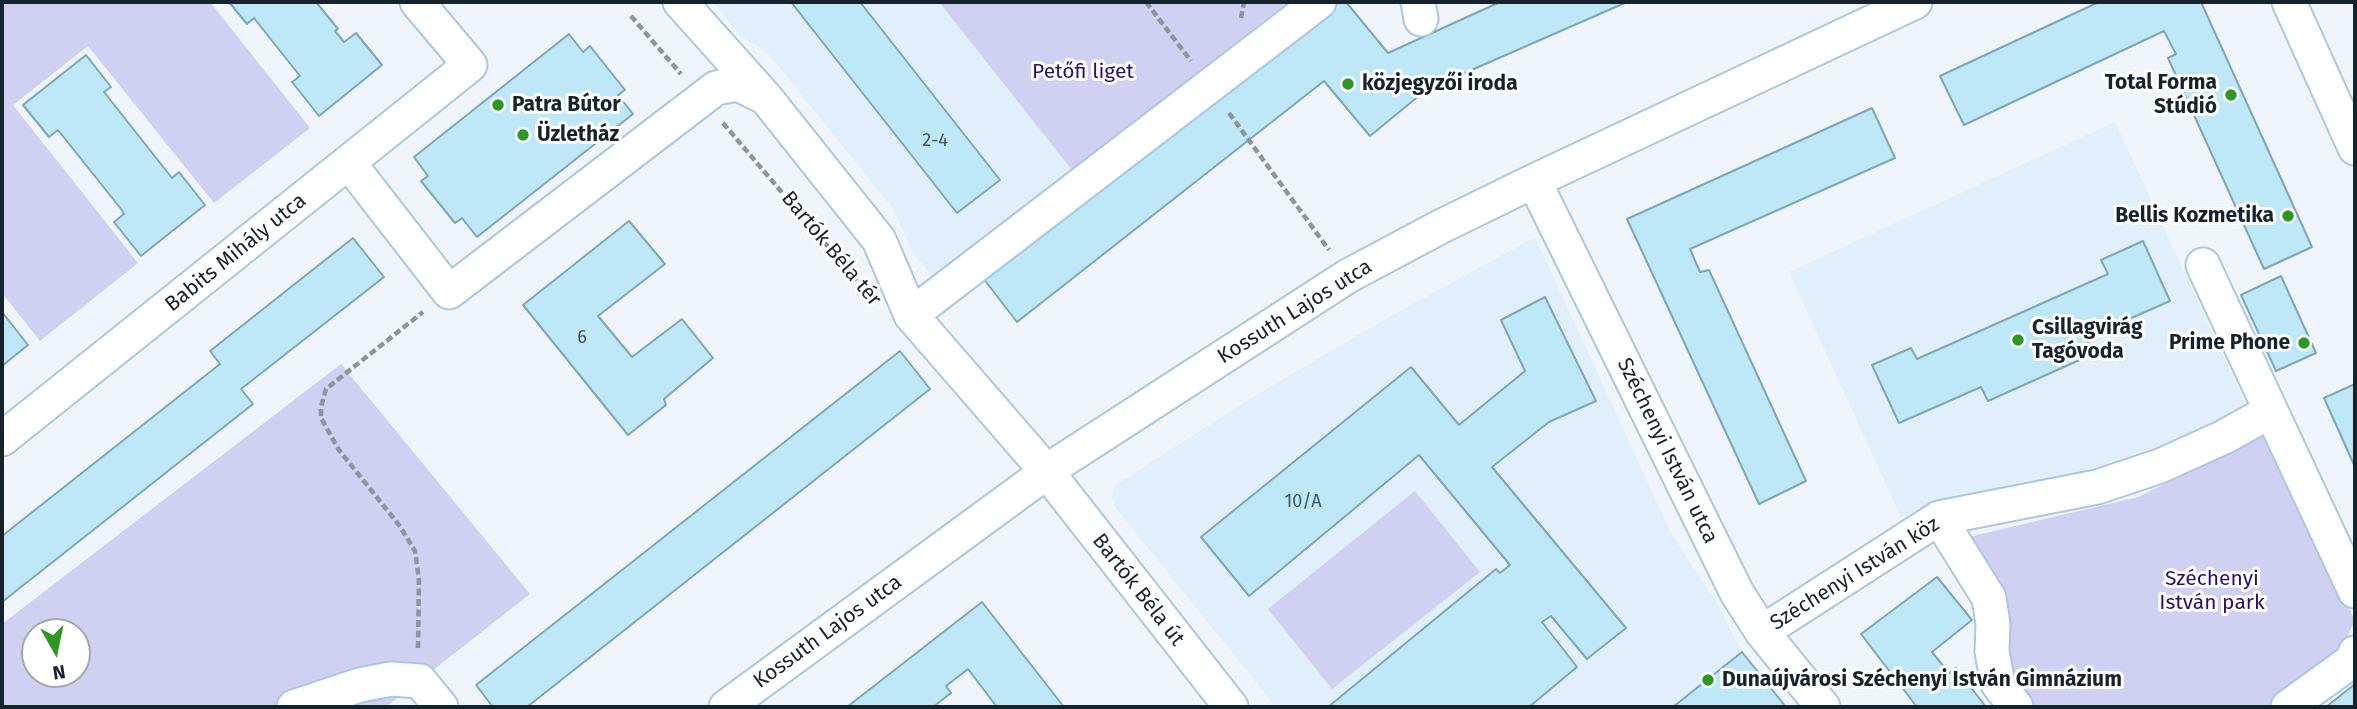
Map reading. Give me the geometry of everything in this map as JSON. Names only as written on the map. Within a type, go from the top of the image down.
[{"type":"street","name":"Babits Mihály utca","points":[[2,439],[470,65],[417,2]]},
{"type":"street","name":"Bartók Béla tér","points":[[680,2],[766,99],[879,240],[911,315],[1046,472]]},
{"type":"street","points":[[911,315],[1319,2]]},
{"type":"street","name":"Kossuth Lajos utca","points":[[726,707],[1046,472],[1348,276],[1534,181],[1915,2]]},
{"type":"street","points":[[2289,2],[2355,148]]},
{"type":"street","points":[[349,163],[449,292],[716,88],[738,84],[766,99]]},
{"type":"street","name":"Széchenyi István utca","points":[[1534,181],[1737,593],[1762,632],[1823,707]]},
{"type":"street","points":[[2203,265],[2355,591]]},
{"type":"street","name":"Széchenyi István köz","points":[[1762,632],[1939,518],[2097,487],[2160,466],[2224,437],[2271,411]]},
{"type":"street","name":"Bartók Béla út","points":[[1046,472],[1231,707]]},
{"type":"street","points":[[1939,518],[1989,598],[1993,624],[1992,652],[1998,684],[2016,707]]},
{"type":"street","points":[[2288,707],[2353,660],[2355,653]]},
{"type":"street","points":[[294,707],[391,679],[420,681],[441,707]]},
{"type":"path","points":[[1146,2],[1348,276]]},
{"type":"path","name":"Bartók Béla tér","points":[[631,16],[862,286]]},
{"type":"path","points":[[420,681],[419,580],[415,551],[399,525],[339,450],[321,418],[321,407],[326,389],[449,292]]},
{"type":"shaded area","points":[[713,2],[939,2],[1072,170],[934,280],[912,251],[894,210],[769,54],[740,35]]},
{"type":"shaded area","name":"Csillagvirág Tagóvoda","points":[[2115,122],[2247,408],[2140,457],[2097,472],[1948,501],[1901,517],[1789,272]]},
{"type":"shaded area","points":[[1535,237],[1671,533],[1718,605],[1742,652],[1786,707],[1276,707],[1115,507],[1112,495],[1115,486],[1240,405],[1375,325]]},
{"type":"green space","points":[[2,2],[210,2],[310,128],[214,203],[88,46],[13,105],[138,263],[40,341],[2,293]]},
{"type":"green space","name":"Petőfi liget","points":[[939,2],[1287,2],[1287,3],[1072,170]]},
{"type":"green space","points":[[341,364],[530,594],[386,707],[2,707],[2,624]]},
{"type":"green space","name":"Széchenyi István park","points":[[2267,428],[2355,621],[2337,656],[2266,707],[2030,707],[2002,673],[1960,539],[2138,497],[2212,461]]},
{"type":"green space","points":[[1415,491],[1480,572],[1332,689],[1268,609]]},
{"type":"building","points":[[229,2],[316,2],[338,29],[335,31],[344,42],[356,33],[382,65],[319,116],[292,82],[300,76],[254,18],[247,24]]},
{"type":"building","points":[[791,2],[860,2],[1000,180],[957,213]]},
{"type":"building","points":[[1325,2],[1346,2],[1388,53],[1500,2],[1627,2],[1419,93],[1420,95],[1370,136],[1324,81],[1017,322],[983,278]]},
{"type":"building","points":[[2099,2],[2201,2],[2312,247],[2264,269],[2168,58],[2176,54],[2164,31],[1964,125],[1940,76]]},
{"type":"building","name":"Üzletház","points":[[569,34],[583,52],[590,46],[625,90],[618,95],[633,114],[477,237],[462,218],[455,223],[421,181],[428,176],[414,157]]},
{"type":"building","points":[[86,55],[111,87],[104,92],[172,178],[179,172],[205,205],[141,256],[114,222],[124,214],[121,209],[58,130],[49,137],[23,105]]},
{"type":"building","points":[[1872,108],[1895,158],[1690,249],[1700,272],[1709,270],[1806,481],[1759,504],[1627,219]]},
{"type":"building","points":[[629,221],[665,264],[598,316],[632,357],[682,319],[713,358],[664,399],[666,405],[628,435],[523,305]]},
{"type":"building","points":[[353,238],[384,277],[241,389],[253,404],[2,602],[2,536],[220,364],[210,351]]},
{"type":"building","name":"Csillagvirág Tagóvoda","points":[[2143,241],[2170,301],[2086,338],[2093,354],[1988,401],[1981,387],[1899,423],[1872,365],[1911,348],[1917,359],[2108,274],[2101,260]]},
{"type":"building","points":[[2281,276],[2316,353],[2276,371],[2241,295]]},
{"type":"building","points":[[1545,297],[1596,401],[1549,422],[1492,467],[1626,628],[1587,659],[1551,616],[1542,622],[1577,667],[1529,707],[1328,707],[1496,569],[1500,573],[1510,565],[1419,455],[1249,596],[1201,537],[1411,367],[1459,425],[1525,371],[1501,320]]},
{"type":"building","points":[[2,312],[28,345],[2,366]]},
{"type":"building","points":[[900,351],[930,389],[527,707],[493,707],[476,685]]},
{"type":"building","points":[[2355,384],[2355,467],[2324,398]]},
{"type":"building","points":[[1937,577],[1972,620],[1932,652],[1949,673],[1956,668],[1986,707],[1917,707],[1861,634]]},
{"type":"building","points":[[982,602],[1064,707],[997,707],[968,669],[946,686],[951,693],[933,707],[847,707]]},
{"type":"building","points":[[1742,652],[1786,707],[1673,707]]},
{"type":"building","points":[[2355,684],[2355,707],[2326,707]]},
{"type":"place","name":"közjegyzői iroda","points":[[1348,84]]},
{"type":"place","name":"Total Forma Stúdió","points":[[2231,95]]},
{"type":"place","name":"Patra Bútor","points":[[498,105]]},
{"type":"place","name":"Üzletház","points":[[523,135]]},
{"type":"place","name":"Bellis Kozmetika","points":[[2288,216]]},
{"type":"place","name":"Csillagvirág Tagóvoda","points":[[2018,340]]},
{"type":"place","name":"Prime Phone","points":[[2304,343]]},
{"type":"place","name":"Dunaújvárosi Széchenyi István Gimnázium","points":[[1708,680]]}]
